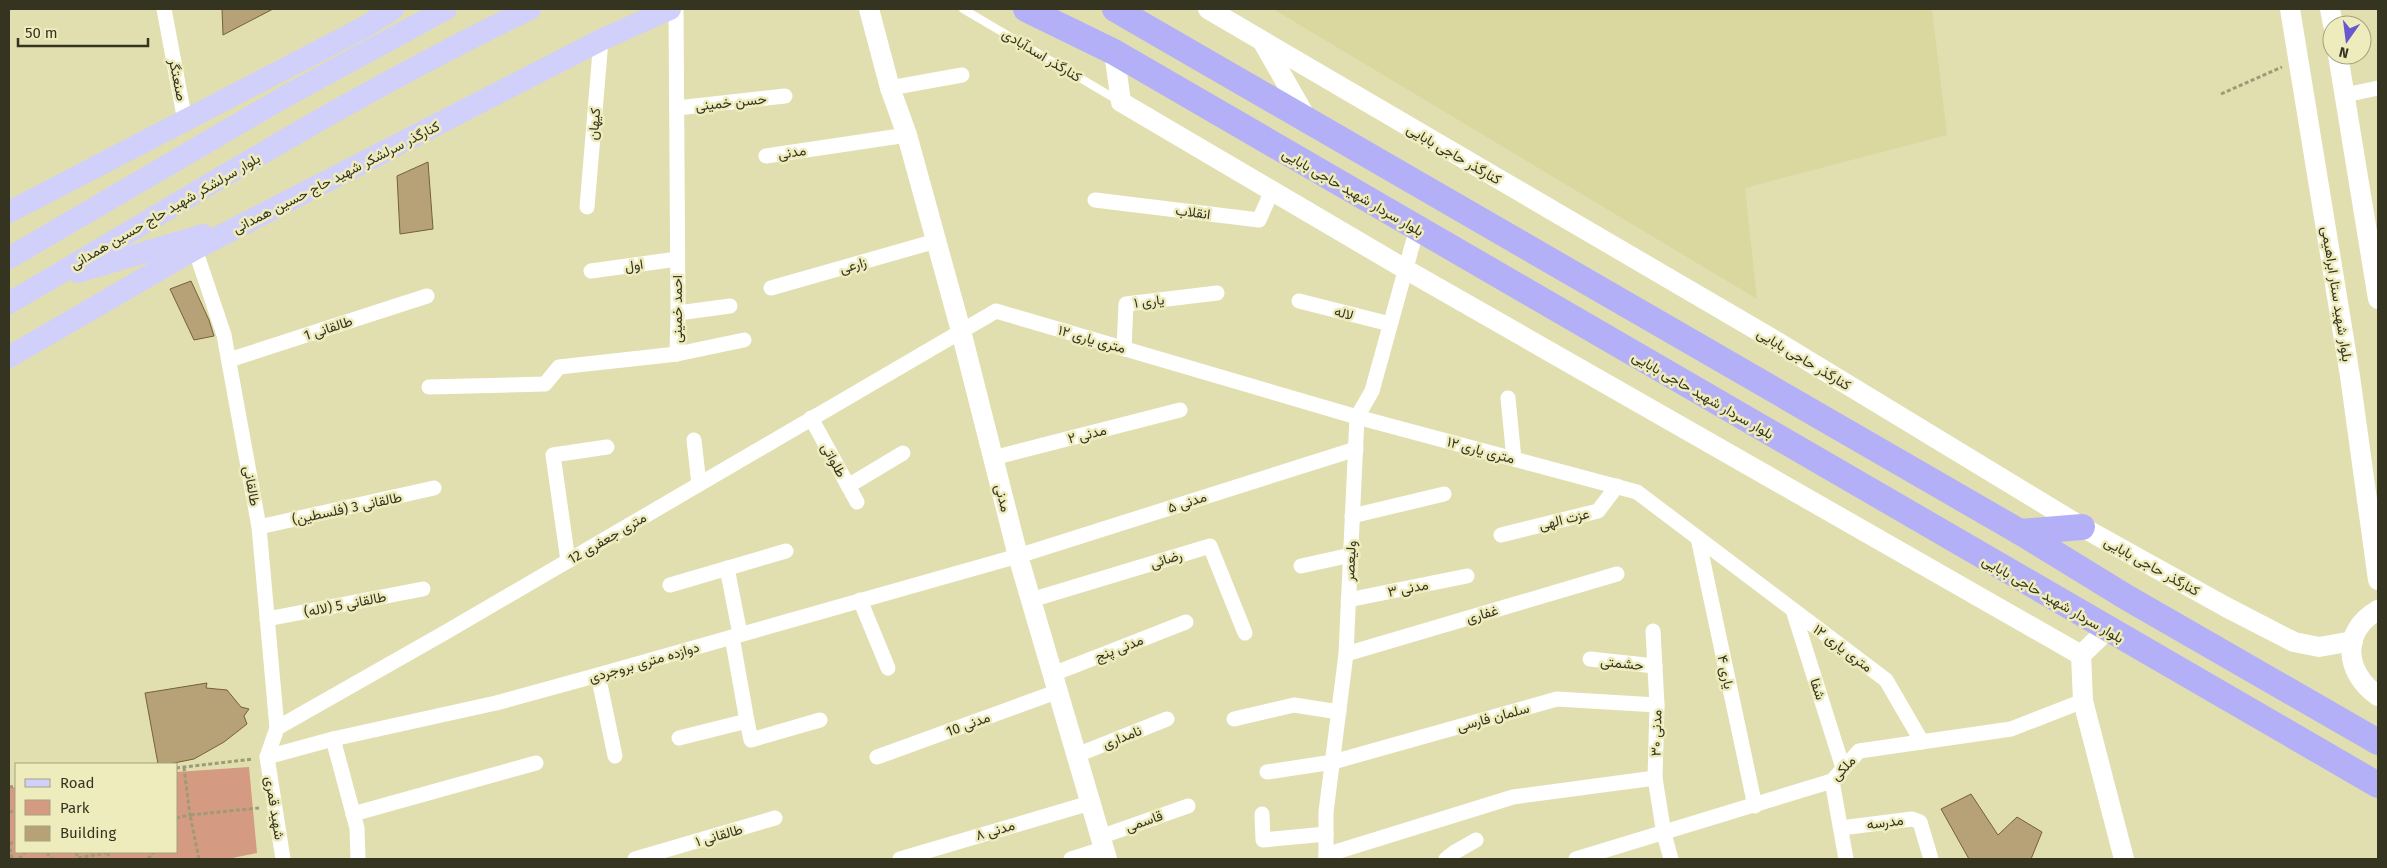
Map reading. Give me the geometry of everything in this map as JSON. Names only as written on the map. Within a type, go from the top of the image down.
[{"type":"highway","name":"بلوار سردار شهید حاجی بابایی","points":[[1026,9],[1114,52],[2107,630],[2378,785]]},
{"type":"highway","points":[[1115,9],[1361,153],[2020,532],[2126,598],[2378,742]]},
{"type":"highway","points":[[1341,184],[1361,153]]},
{"type":"highway","points":[[2020,532],[2082,527]]},
{"type":"main road","points":[[9,212],[185,121],[366,18],[393,9]]},
{"type":"main road","points":[[9,258],[286,96],[446,9]]},
{"type":"main road","name":"بلوار سرلشکر شهید حاج حسین همدانی","points":[[9,303],[322,119],[530,9]]},
{"type":"main road","points":[[601,40],[638,9]]},
{"type":"main road","name":"کنارگذر سرلشکر شهید حاج حسین همدانی","points":[[9,357],[252,220],[601,40],[670,9]]},
{"type":"main road","name":"مدنی","points":[[869,9],[890,88],[907,135],[961,331],[1018,556],[1103,848]]},
{"type":"main road","name":"کنارگذر حاجی بابایی","points":[[1208,9],[1774,340],[2082,527],[2226,607],[2294,642],[2319,647],[2352,641]]},
{"type":"main road","name":"بلوار شهید ستار ابراهیمی","points":[[2290,9],[2350,376],[2378,580]]},
{"type":"main road","points":[[1264,43],[1309,122]]},
{"type":"main road","points":[[1114,52],[1121,102],[1405,269],[2081,655]]},
{"type":"main road","points":[[2340,65],[2376,272],[2378,299]]},
{"type":"main road","points":[[104,201],[139,145]]},
{"type":"main road","points":[[50,279],[115,262],[252,220]]},
{"type":"main road","points":[[2378,610],[2369,616],[2359,627],[2352,641],[2352,657],[2356,673],[2365,687],[2378,696]]},
{"type":"main road","points":[[2107,630],[2081,655],[2083,701],[2124,859]]},
{"type":"street","name":"صنعتگر","points":[[164,9],[185,121]]},
{"type":"street","name":"احمد خمینی","points":[[429,388],[545,384],[559,367],[676,354],[678,313],[676,9]]},
{"type":"street","name":"کیهان","points":[[588,208],[601,40]]},
{"type":"street","points":[[890,88],[962,75]]},
{"type":"street","points":[[2345,95],[2378,88]]},
{"type":"street","name":"حسن خمینی","points":[[677,108],[786,96]]},
{"type":"street","name":"مدنی","points":[[766,156],[907,135]]},
{"type":"street","name":"انقلاب","points":[[1095,200],[1260,220],[1272,191]]},
{"type":"street","name":"ولیعصر","points":[[1326,857],[1326,812],[1346,654],[1357,417],[1372,391],[1416,228]]},
{"type":"street","name":"زارعی","points":[[771,288],[936,242]]},
{"type":"street","name":"طالقانی","points":[[196,250],[224,335],[259,527],[277,728]]},
{"type":"street","name":"اول","points":[[592,271],[677,258]]},
{"type":"street","name":"یاری ۱","points":[[1124,349],[1126,304],[1217,293]]},
{"type":"street","name":"طالقانی 1","points":[[229,360],[427,296]]},
{"type":"street","name":"لاله","points":[[1299,301],[1390,324]]},
{"type":"street","points":[[678,313],[730,306]]},
{"type":"street","name":"۱۲ متری یاری","points":[[961,331],[996,311],[1357,417],[1636,492],[1886,680],[1922,742]]},
{"type":"street","name":"12 متری جعفری","points":[[277,728],[568,561],[961,331]]},
{"type":"street","points":[[676,354],[744,340]]},
{"type":"street","points":[[1508,398],[1514,459]]},
{"type":"street","name":"مدنی ۲","points":[[993,458],[1180,410]]},
{"type":"street","name":"طلواتی","points":[[811,418],[857,502]]},
{"type":"street","points":[[694,440],[699,484]]},
{"type":"street","points":[[568,561],[553,455],[607,447]]},
{"type":"street","name":"مدنی ۵","points":[[1018,556],[1356,449]]},
{"type":"street","points":[[848,486],[903,453]]},
{"type":"street","name":"عزت الهی","points":[[1501,535],[1598,511],[1617,486]]},
{"type":"street","name":"طالقانی 3 (فلسطین)","points":[[259,527],[434,488]]},
{"type":"street","points":[[1352,516],[1444,494]]},
{"type":"street","name":"یاری ۴","points":[[1698,538],[1755,806]]},
{"type":"street","name":"رضائی","points":[[1031,600],[1210,546],[1245,633]]},
{"type":"street","points":[[670,585],[786,551]]},
{"type":"street","points":[[1301,566],[1351,555]]},
{"type":"street","name":"دوازده متری بروجردی","points":[[267,757],[333,739],[496,703],[1018,556]]},
{"type":"street","points":[[727,568],[746,721],[751,740],[820,720]]},
{"type":"street","name":"غفاری","points":[[1346,654],[1618,574]]},
{"type":"street","name":"مدنی ۳","points":[[1348,600],[1467,576]]},
{"type":"street","name":"طالقانی 5 (لاله)","points":[[268,618],[423,589]]},
{"type":"street","points":[[860,600],[888,668]]},
{"type":"street","name":"شفا","points":[[1793,610],[1843,768]]},
{"type":"street","name":"مدنی پنج","points":[[1056,683],[1186,622]]},
{"type":"street","name":"مدنی ۳۰","points":[[1653,631],[1657,705],[1655,778],[1664,834],[1671,859]]},
{"type":"street","name":"حشمتی","points":[[1590,659],[1655,666]]},
{"type":"street","points":[[598,675],[615,756]]},
{"type":"street","name":"مدنی 10","points":[[877,757],[1056,683]]},
{"type":"street","name":"سلمان فارسی","points":[[1267,772],[1333,762],[1557,699],[1657,705]]},
{"type":"street","name":"ملکی","points":[[1576,859],[1832,782],[1859,751],[2011,729],[2083,701]]},
{"type":"street","points":[[1234,719],[1294,705],[1339,712]]},
{"type":"street","name":"نامداری","points":[[1077,756],[1167,719]]},
{"type":"street","points":[[679,738],[746,721]]},
{"type":"street","points":[[267,757],[277,728]]},
{"type":"street","points":[[333,739],[357,828],[358,859]]},
{"type":"street","name":"شهید قمری","points":[[267,757],[283,859]]},
{"type":"street","points":[[353,814],[536,763]]},
{"type":"street","points":[[1326,857],[1513,797],[1655,778]]},
{"type":"street","points":[[1832,782],[1846,859]]},
{"type":"street","name":"مدنی ۸","points":[[902,859],[1090,802]]},
{"type":"street","name":"قاسمی","points":[[1071,859],[1103,848],[1188,806]]},
{"type":"street","points":[[1262,814],[1264,840],[1326,834]]},
{"type":"street","name":"طالقانی ۱","points":[[635,859],[774,818]]},
{"type":"street","name":"مدرسه","points":[[1841,828],[1912,818],[1920,822],[1932,859]]},
{"type":"street","points":[[1446,859],[1476,840]]},
{"type":"lane","name":"کنارگذر اسدآبادی","points":[[963,9],[1121,102]]},
{"type":"path","points":[[2221,94],[2298,60]]},
{"type":"path","points":[[178,768],[267,757]]},
{"type":"path","points":[[184,768],[190,815],[199,859]]},
{"type":"path","points":[[178,818],[275,806]]},
{"type":"path","points":[[9,842],[12,859]]},
{"type":"path","points":[[76,853],[78,858],[104,853]]},
{"type":"shaded area","points":[[1273,9],[1932,9],[1947,135],[1745,188],[1757,299]]},
{"type":"green space","points":[[249,767],[257,853],[227,859],[9,859],[9,788],[15,787],[15,853],[178,853],[178,772]]},
{"type":"building","points":[[222,9],[273,9],[223,35]]},
{"type":"building","points":[[428,162],[433,229],[400,234],[397,176]]},
{"type":"building","points":[[191,281],[209,320],[214,336],[194,340],[170,289]]},
{"type":"building","points":[[207,683],[206,688],[227,690],[241,707],[249,709],[244,716],[247,724],[224,742],[194,759],[174,763],[158,763],[145,693]]},
{"type":"building","points":[[1971,794],[1998,835],[2017,817],[2042,832],[2031,859],[1969,859],[1941,809]]}]
